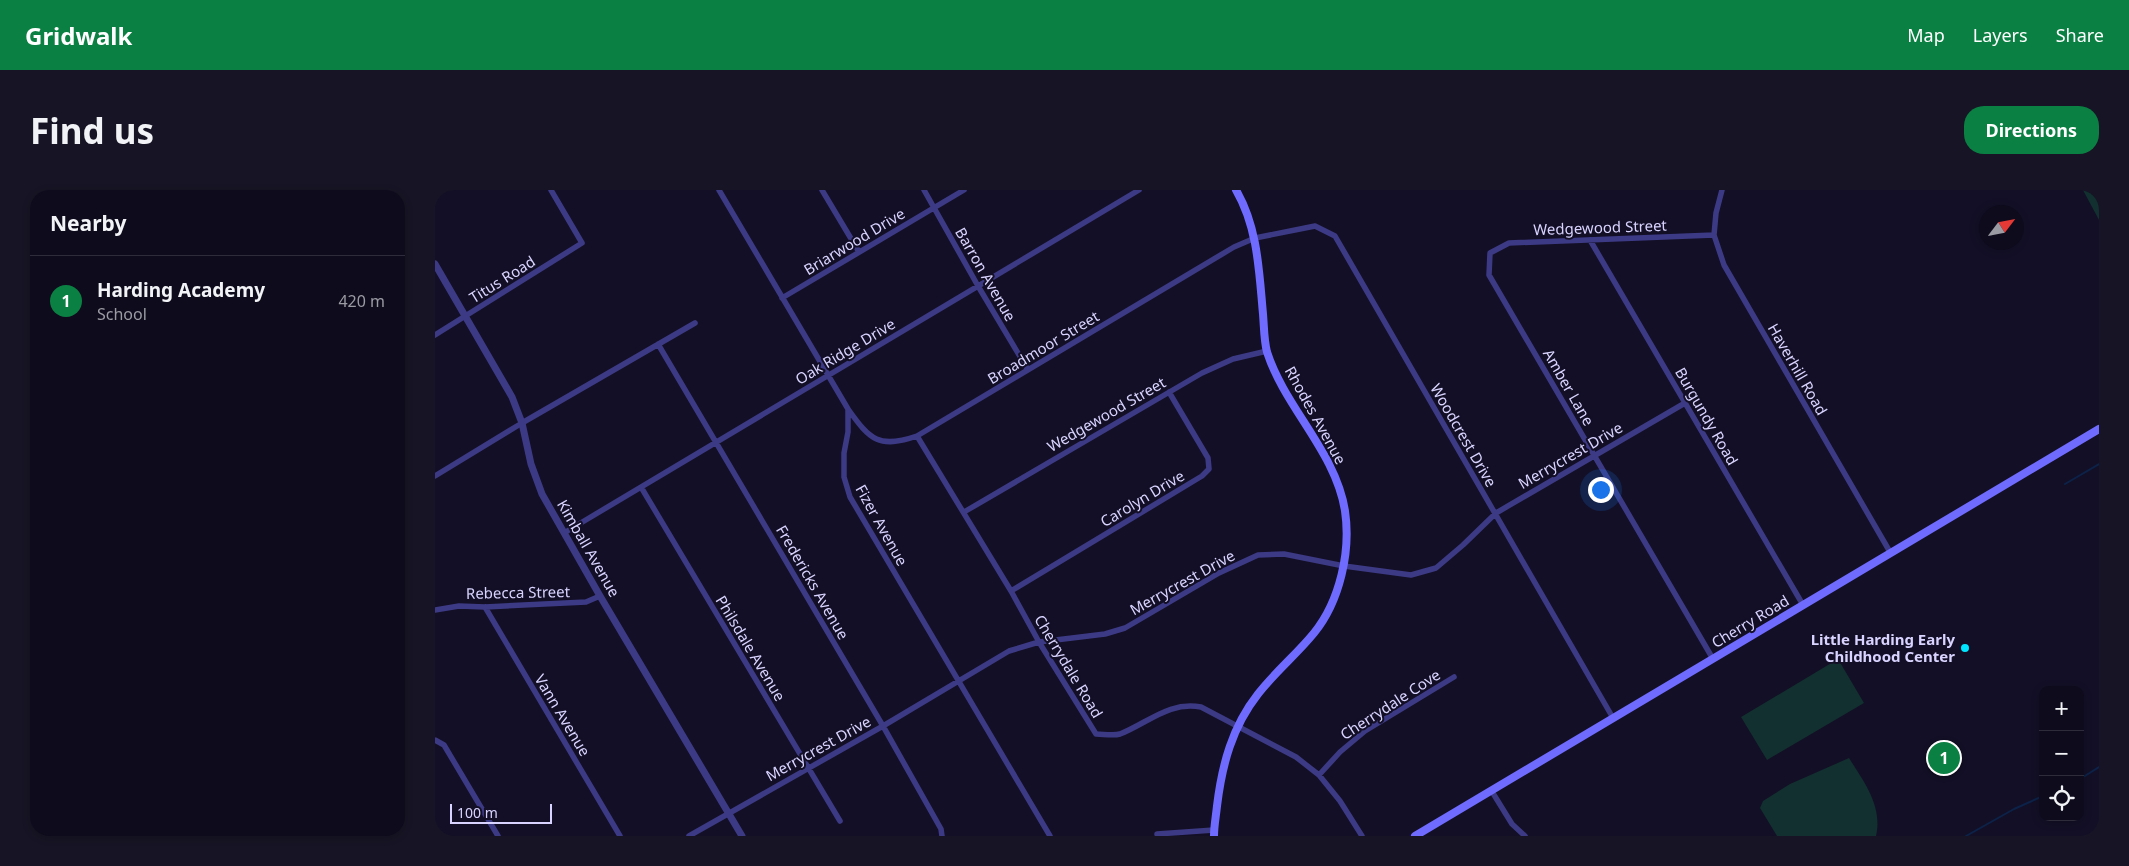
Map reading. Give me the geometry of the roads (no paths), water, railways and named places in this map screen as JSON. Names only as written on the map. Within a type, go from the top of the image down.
[{"type":"main road","name":"Rhodes Avenue","points":[[1214,833],[1226,754],[1238,725],[1257,694],[1315,632],[1331,604],[1344,566],[1347,544],[1345,510],[1333,473],[1285,391],[1267,351],[1255,238],[1250,220],[1237,190]]},
{"type":"main road","name":"Cherry Road","points":[[1415,836],[2099,429]]},
{"type":"street","name":"Titus Road","points":[[435,335],[582,244],[551,190]]},
{"type":"street","points":[[719,190],[848,409]]},
{"type":"street","points":[[822,190],[859,252]]},
{"type":"street","name":"Barron Avenue","points":[[924,190],[977,286],[1028,370]]},
{"type":"street","name":"Briarwood Drive","points":[[782,298],[964,190]]},
{"type":"street","name":"Oak Ridge Drive","points":[[564,533],[1139,190]]},
{"type":"street","name":"Haverhill Road","points":[[1722,190],[1716,213],[1714,235],[1724,265],[1890,552]]},
{"type":"street","name":"Woodcrest Drive","points":[[1255,238],[1315,226],[1335,236],[1613,718]]},
{"type":"street","name":"Wedgewood Street","points":[[1491,253],[1509,243],[1714,235]]},
{"type":"street","name":"Broadmoor Street","points":[[848,409],[862,429],[883,442],[898,443],[917,436],[1234,247],[1255,238]]},
{"type":"street","name":"Burgundy Road","points":[[1590,240],[1803,605]]},
{"type":"street","name":"Amber Lane","points":[[1491,253],[1489,275],[1713,659]]},
{"type":"street","name":"Kimball Avenue","points":[[435,264],[512,398],[522,423],[531,464],[542,494],[742,836]]},
{"type":"street","points":[[435,476],[522,423],[695,323]]},
{"type":"street","name":"Fredericks Avenue","points":[[658,344],[883,726],[941,829],[942,836]]},
{"type":"street","name":"Wedgewood Street","points":[[964,512],[1202,372],[1233,359],[1267,351]]},
{"type":"street","name":"Carolyn Drive","points":[[1011,592],[1202,476],[1209,469],[1208,458],[1169,392]]},
{"type":"street","name":"Merrycrest Drive","points":[[689,836],[883,726],[1009,651],[1039,642],[1105,634],[1125,628],[1219,573],[1258,556],[1284,554],[1344,566],[1411,576],[1436,568],[1496,513],[1685,403]]},
{"type":"street","name":"Fizer Avenue","points":[[848,409],[844,477],[850,497],[1049,836]]},
{"type":"street","name":"Cherrydale Road","points":[[917,436],[1096,734],[1118,735],[1160,712],[1188,704],[1201,707],[1296,757],[1319,775],[1341,802],[1361,836]]},
{"type":"street","name":"Philsdale Avenue","points":[[641,487],[840,821]]},
{"type":"street","name":"Rebecca Street","points":[[435,610],[459,606],[485,607],[586,602],[600,596]]},
{"type":"street","name":"Vann Avenue","points":[[485,607],[620,836]]},
{"type":"street","name":"Cherrydale Cove","points":[[1319,775],[1340,752],[1365,731],[1454,677]]},
{"type":"street","points":[[435,740],[444,745],[498,836]]},
{"type":"street","points":[[1491,790],[1512,824],[1525,836]]},
{"type":"street","name":"Rhodes Avenue","points":[[1157,834],[1214,833]]},
{"type":"waterway","points":[[2065,484],[2099,464]]},
{"type":"waterway","points":[[2084,776],[2099,767]]},
{"type":"waterway","points":[[1966,836],[2014,809],[2039,798]]},
{"type":"place","name":"Little Harding Early Childhood Center","points":[[1965,648]]},
{"type":"place","name":"Harding Academy","points":[[1944,758]]}]
